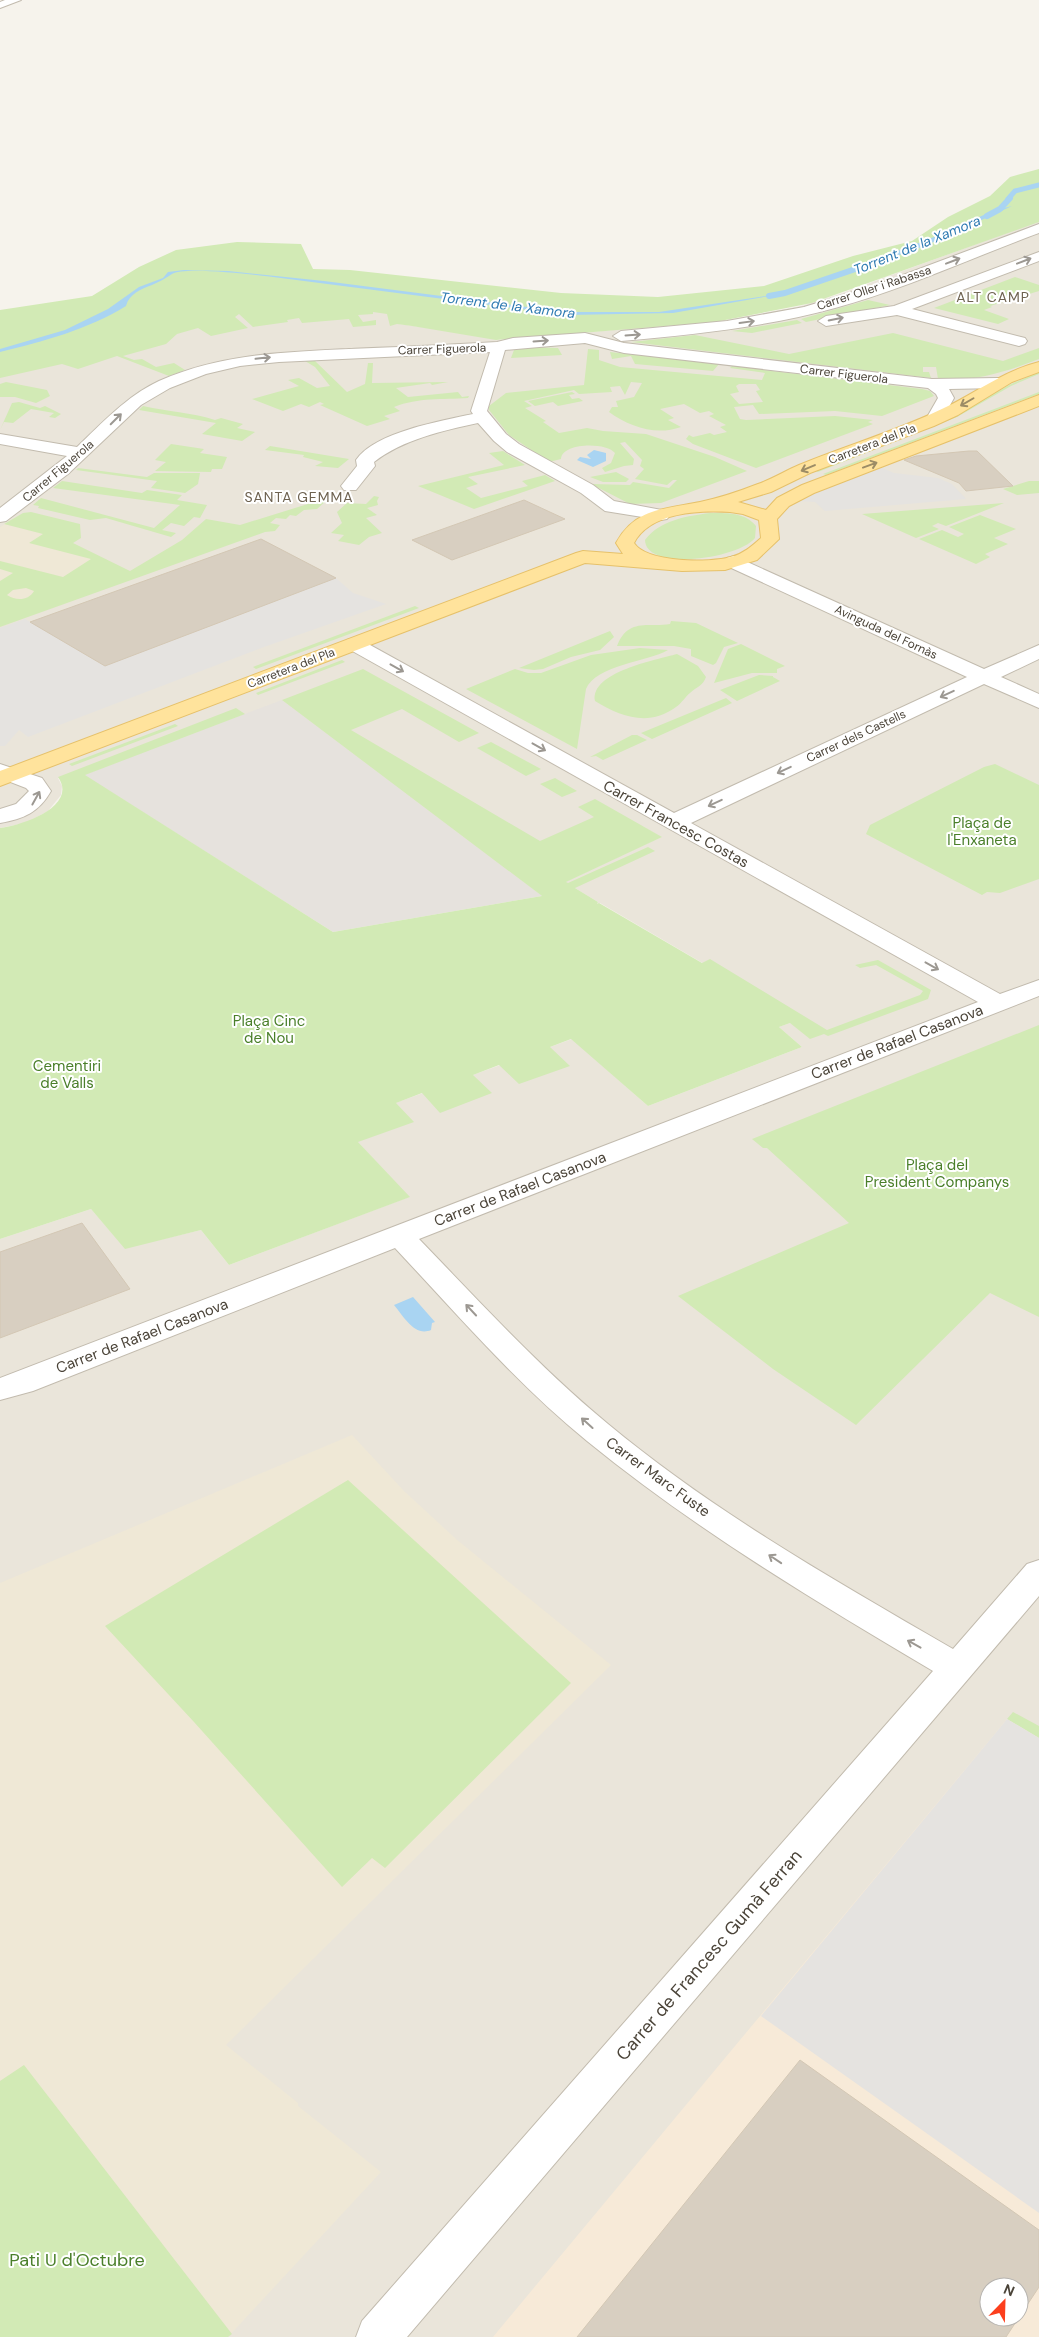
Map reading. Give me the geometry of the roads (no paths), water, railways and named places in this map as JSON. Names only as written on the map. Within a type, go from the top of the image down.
[{"type":"main road","name":"Carretera del Pla","points":[[628,536],[644,522],[661,515],[699,508],[765,488],[804,469],[934,419],[998,384],[1039,367]]},
{"type":"main road","name":"Carretera del Pla","points":[[699,508],[733,506],[747,508],[768,518],[783,502],[808,489],[1039,400]]},
{"type":"main road","points":[[583,557],[711,565],[734,562],[759,551],[770,539],[768,518]]},
{"type":"main road","points":[[583,557],[588,550],[596,546],[628,536]]},
{"type":"main road","points":[[628,536],[625,543],[630,552],[664,562]]},
{"type":"main road","name":"Carretera del Pla","points":[[4,775],[583,557]]},
{"type":"street","points":[[0,5],[16,0]]},
{"type":"street","name":"Carrer Oller i Rabassa","points":[[585,338],[699,329],[754,322],[831,304],[911,278],[1035,233]]},
{"type":"street","points":[[699,329],[737,337],[760,335],[866,313],[897,310],[1039,256]]},
{"type":"street","points":[[897,310],[1018,341]]},
{"type":"street","name":"Carrer Figuerola","points":[[0,517],[17,506],[81,453],[135,402],[173,380],[240,361],[279,356],[497,347],[513,343],[585,338],[624,348],[932,384],[998,384]]},
{"type":"street","points":[[497,347],[498,352],[479,411],[490,428],[506,443],[585,488],[613,508],[661,515]]},
{"type":"street","points":[[932,384],[946,394],[945,402],[934,419]]},
{"type":"street","points":[[350,486],[366,466],[365,460],[381,448],[412,436],[482,417]]},
{"type":"street","points":[[0,439],[81,453]]},
{"type":"street","points":[[613,508],[611,514],[613,518],[628,536]]},
{"type":"street","name":"Avinguda del Fornàs","points":[[734,562],[1039,702]]},
{"type":"street","name":"Carrer Francesc Costas","points":[[354,644],[998,1003]]},
{"type":"street","name":"Carrer dels Castells","points":[[674,822],[1039,651]]},
{"type":"street","points":[[0,816],[25,810],[34,803],[40,790],[34,783],[4,775]]},
{"type":"street","name":"Carrer de Rafael Casanova","points":[[0,1389],[400,1236],[1039,987]]},
{"type":"street","name":"Carrer Marc Fuste","points":[[400,1236],[521,1363],[597,1432],[685,1500],[801,1577],[956,1668]]},
{"type":"street","name":"Carrer de Francesc Gumà Ferran","points":[[378,2337],[1039,1573]]},
{"type":"water","points":[[1012,206],[927,245],[858,270],[889,254],[944,233],[986,214]]},
{"type":"water","points":[[184,270],[228,271],[324,281],[566,312],[659,312],[786,293],[673,313],[568,315],[273,277],[190,271],[172,274],[140,290],[130,298],[126,306],[81,328],[0,352],[0,349],[65,330],[108,309],[139,287],[163,278],[168,272]]},
{"type":"water","points":[[594,450],[606,453],[606,461],[593,467],[577,460],[580,457],[591,459],[587,455]]},
{"type":"water","points":[[413,1297],[435,1322],[432,1323],[431,1330],[420,1331],[410,1325],[394,1305]]},
{"type":"waterway","name":"Torrent de la Xamora","points":[[1008,199],[1015,191],[1039,185]]},
{"type":"waterway","name":"Torrent de la Xamora","points":[[987,216],[1000,209],[1010,198]]},
{"type":"waterway","name":"Torrent de la Xamora","points":[[769,296],[785,293],[873,263]]},
{"type":"district","name":"ALT CAMP","points":[[993,297]]},
{"type":"district","name":"SANTA GEMMA","points":[[299,497]]},
{"type":"park label","name":"Plaça de l'Enxaneta","points":[[982,832]]},
{"type":"park label","name":"Plaça Cinc de Nou","points":[[269,1030]]},
{"type":"park label","name":"Cementiri de Valls","points":[[67,1074]]},
{"type":"park label","name":"Plaça del President Companys","points":[[937,1174]]},
{"type":"park label","name":"Pati U d'Octubre","points":[[77,2260]]}]
